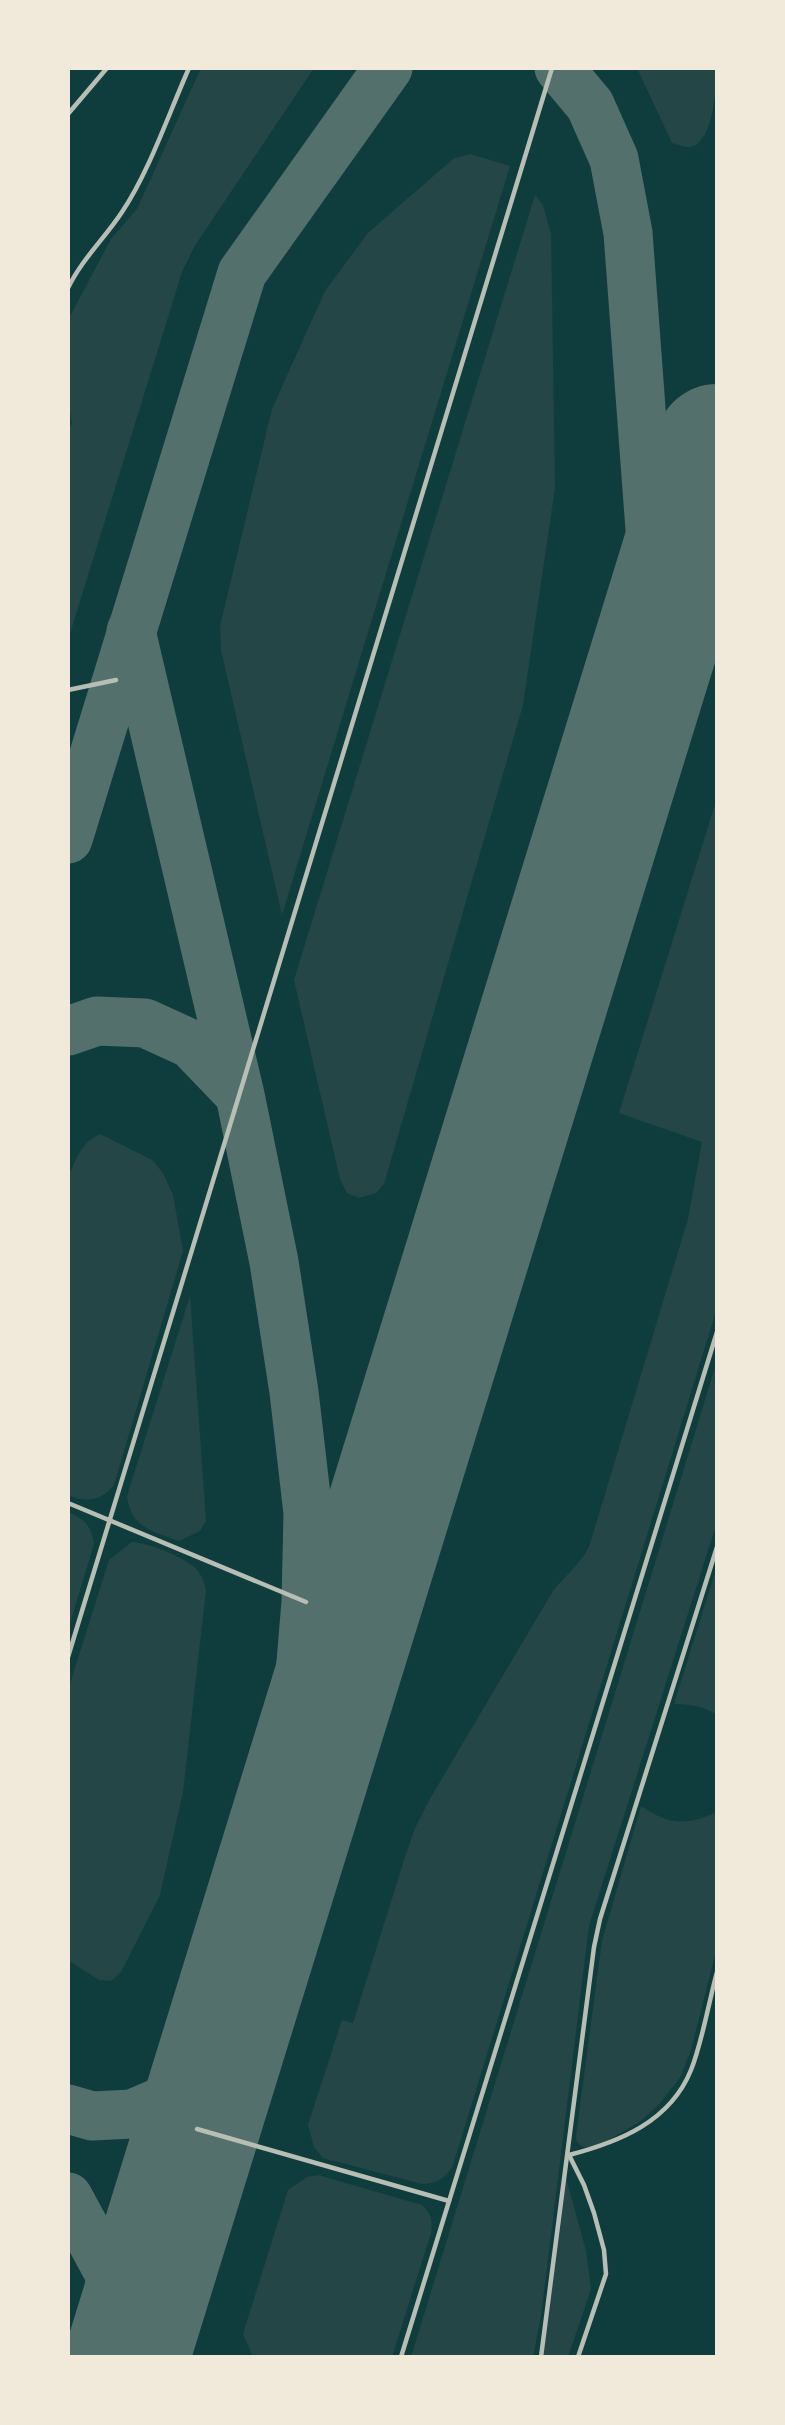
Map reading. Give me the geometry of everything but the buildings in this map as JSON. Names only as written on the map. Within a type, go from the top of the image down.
[{"type":"lane","points":[[68,114],[107,68]]},
{"type":"lane","points":[[68,288],[93,248],[121,214],[133,194],[189,68]]},
{"type":"lane","points":[[68,1657],[552,68]]},
{"type":"lane","points":[[68,690],[116,680]]},
{"type":"lane","points":[[401,2357],[717,1332]]},
{"type":"lane","points":[[68,1503],[306,1602]]},
{"type":"lane","points":[[541,2357],[594,1947],[600,1919],[717,1547]]},
{"type":"lane","points":[[569,2155],[605,2145],[636,2129],[660,2115],[677,2097],[692,2069],[717,1972]]},
{"type":"lane","points":[[197,2129],[449,2201]]},
{"type":"lane","points":[[569,2155],[594,2213],[604,2250],[606,2274],[578,2357]]},
{"type":"shaded area","points":[[201,68],[314,68],[194,247],[182,272],[68,640],[68,431],[72,423],[68,400],[69,318],[111,239],[137,209]]},
{"type":"shaded area","points":[[637,68],[717,68],[710,123],[706,133],[694,146],[672,143]]},
{"type":"shaded area","points":[[470,154],[510,166],[282,915],[221,650],[220,626],[272,409],[325,291],[368,233],[453,159]]},
{"type":"shaded area","points":[[535,195],[543,205],[551,234],[555,488],[523,705],[384,1184],[376,1193],[359,1198],[347,1193],[340,1179],[294,980]]},
{"type":"shaded area","points":[[717,798],[717,1308],[452,2168],[439,2180],[422,2184],[323,2158],[314,2147],[308,2125],[342,2020],[353,2023],[415,1828],[553,1591],[589,1547],[688,1219],[702,1142],[619,1113]]},
{"type":"shaded area","points":[[100,1134],[152,1160],[163,1173],[173,1195],[183,1251],[114,1485],[99,1497],[87,1500],[68,1495],[68,1177],[83,1147]]},
{"type":"shaded area","points":[[190,1296],[206,1521],[200,1531],[179,1541],[152,1531],[138,1522],[129,1507],[127,1496]]},
{"type":"shaded area","points":[[717,1361],[717,1522],[589,1926],[541,2316],[533,2357],[411,2357]]},
{"type":"shaded area","points":[[68,1512],[86,1524],[94,1544],[68,1630]]},
{"type":"shaded area","points":[[132,1542],[157,1548],[184,1560],[199,1572],[206,1590],[183,1792],[160,1895],[121,1972],[111,1981],[99,1980],[68,1960],[68,1690],[109,1560]]},
{"type":"shaded area","points":[[717,1566],[717,1715],[697,1706],[674,1704]]},
{"type":"shaded area","points":[[641,1806],[660,1817],[678,1821],[696,1820],[717,1812],[717,1947],[691,2050],[680,2078],[641,2121],[595,2148],[583,2147],[577,2142],[576,2136],[602,1941]]},
{"type":"shaded area","points":[[318,2175],[422,2205],[431,2218],[431,2233],[392,2357],[253,2357],[243,2334],[288,2190],[307,2177]]},
{"type":"shaded area","points":[[566,2178],[586,2251],[591,2289],[568,2357],[542,2357]]},
{"type":"taxiway","points":[[68,839],[242,273],[388,68]]},
{"type":"taxiway","points":[[559,68],[590,105],[614,159],[628,233],[658,637]]},
{"type":"taxiway","points":[[131,631],[240,1095],[274,1262],[294,1392],[308,1513],[306,1602],[300,1674],[273,1885]]},
{"type":"taxiway","points":[[68,1031],[97,1021],[145,1023],[191,1044],[239,1094]]},
{"type":"taxiway","points":[[68,2109],[92,2116],[132,2114],[172,2097],[221,2052]]},
{"type":"taxiway","points":[[68,2197],[108,2271],[123,2335],[120,2357]]},
{"type":"taxiway","points":[[155,2267],[156,2337],[161,2357]]},
{"type":"runway","points":[[127,2357],[717,446]]}]
